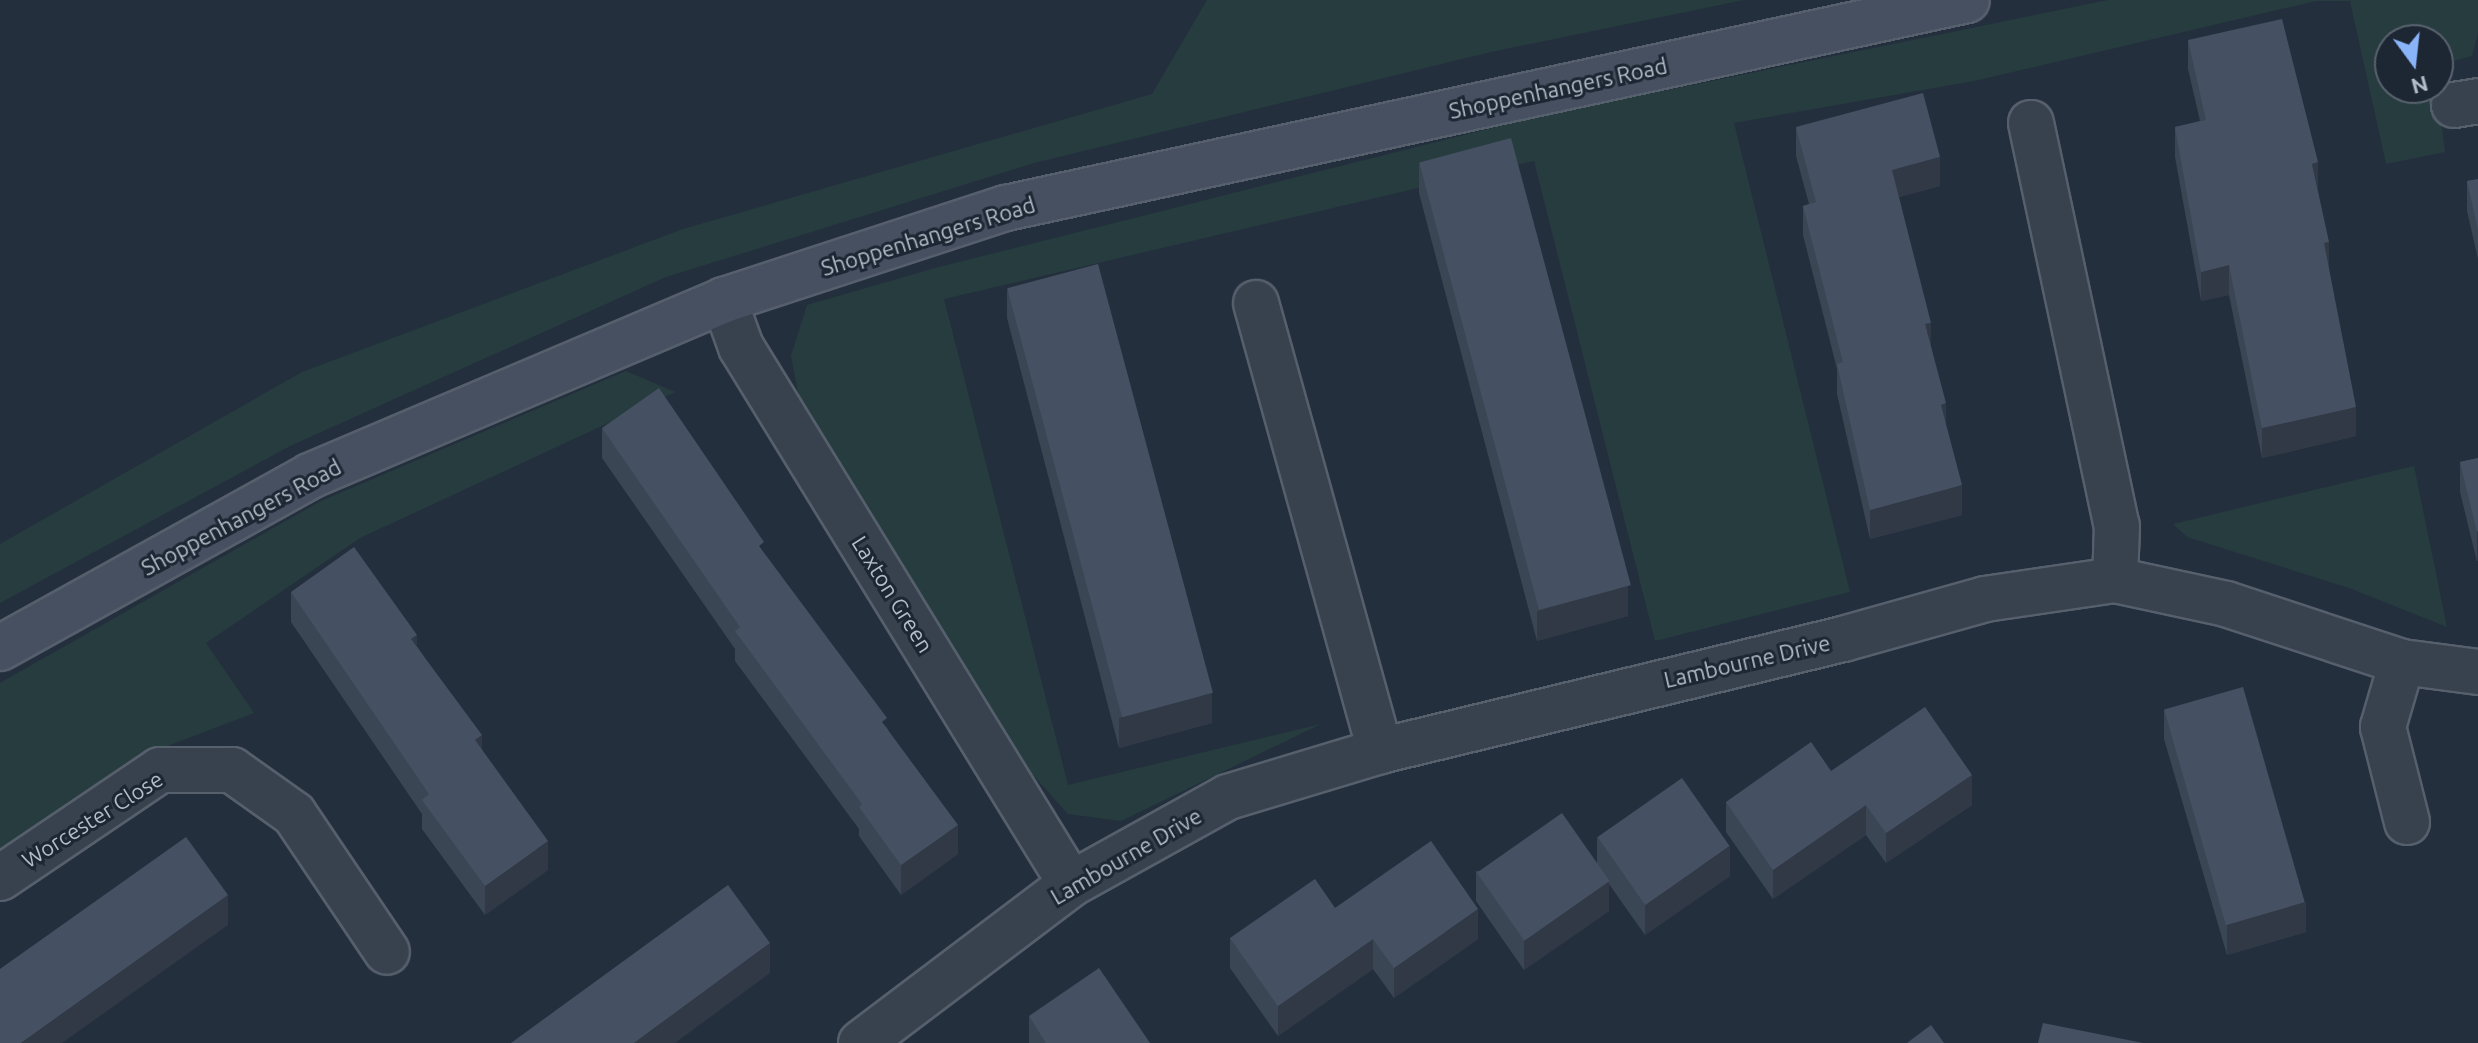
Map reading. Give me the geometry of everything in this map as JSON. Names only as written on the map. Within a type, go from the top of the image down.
[{"type":"street","name":"Shoppenhangers Road","points":[[0,648],[310,476],[724,300],[1006,208],[1967,0]]},
{"type":"street","points":[[2031,123],[2117,526],[2115,580]]},
{"type":"street","name":"Laxton Green","points":[[724,300],[741,347],[1071,884]]},
{"type":"street","points":[[1256,303],[1380,751]]},
{"type":"street","name":"Lambourne Drive","points":[[877,1039],[1071,884],[1228,797],[1380,751],[1843,639],[1985,599],[2115,580],[2226,604],[2402,662],[2478,672]]},
{"type":"street","points":[[2402,662],[2383,727],[2407,822]]},
{"type":"street","name":"Worcester Close","points":[[0,878],[160,770],[232,770],[294,814],[387,952]]},
{"type":"green space","points":[[1207,0],[1744,0],[1491,52],[1034,163],[666,277],[290,446],[0,603],[0,544],[302,372],[683,229],[1152,94]]},
{"type":"green space","points":[[2108,0],[2478,0],[2478,34],[2472,56],[2454,61],[2454,24],[2374,24],[2374,104],[2439,104],[2445,152],[2386,164],[2350,1],[2316,1],[1974,81],[1734,123],[1850,592],[1655,641],[1534,161],[944,299],[1068,785],[1321,724],[1121,821],[1068,814],[1025,766],[803,417],[791,356],[807,305],[935,268],[1536,117]]},
{"type":"green space","points":[[626,371],[675,392],[360,538],[206,643],[254,713],[170,745],[0,856],[0,683],[321,501]]},
{"type":"green space","points":[[2414,466],[2447,627],[2349,588],[2187,537],[2173,524]]},
{"type":"building","points":[[2282,19],[2318,162],[2312,164],[2329,242],[2324,243],[2356,407],[2262,428],[2229,265],[2201,272],[2175,127],[2206,120],[2188,40]]},
{"type":"building","points":[[1923,93],[1940,157],[1892,170],[1931,323],[1925,324],[1946,403],[1941,405],[1962,485],[1870,510],[1837,364],[1843,362],[1803,206],[1816,202],[1796,127]]},
{"type":"building","points":[[1511,138],[1631,585],[1539,610],[1419,163]]},
{"type":"building","points":[[2478,179],[2478,230],[2467,181]]},
{"type":"building","points":[[1098,264],[1213,693],[1122,717],[1007,288]]},
{"type":"building","points":[[659,388],[764,542],[759,546],[887,718],[882,722],[958,825],[901,865],[859,807],[862,804],[735,631],[740,627],[602,428]]},
{"type":"building","points":[[2478,458],[2478,531],[2477,532],[2460,462]]},
{"type":"building","points":[[354,547],[417,635],[411,639],[482,735],[475,740],[548,841],[485,886],[422,800],[429,794],[291,592]]},
{"type":"building","points":[[2243,687],[2305,902],[2226,925],[2164,710]]},
{"type":"building","points":[[1925,707],[1972,775],[1886,833],[1866,805],[1773,870],[1726,802],[1811,742],[1831,771]]},
{"type":"building","points":[[1682,778],[1730,846],[1645,905],[1598,837]]},
{"type":"building","points":[[1562,813],[1610,881],[1524,941],[1477,873]]},
{"type":"building","points":[[186,837],[228,895],[21,1043],[0,1043],[0,969]]},
{"type":"building","points":[[1431,841],[1478,909],[1394,968],[1373,939],[1278,1006],[1230,938],[1315,879],[1335,908]]},
{"type":"building","points":[[728,885],[770,943],[634,1043],[511,1043]]},
{"type":"building","points":[[1099,968],[1150,1043],[1046,1043],[1029,1016]]},
{"type":"building","points":[[2043,1023],[2143,1043],[2038,1043]]},
{"type":"building","points":[[1931,1025],[1944,1043],[1907,1043]]}]
